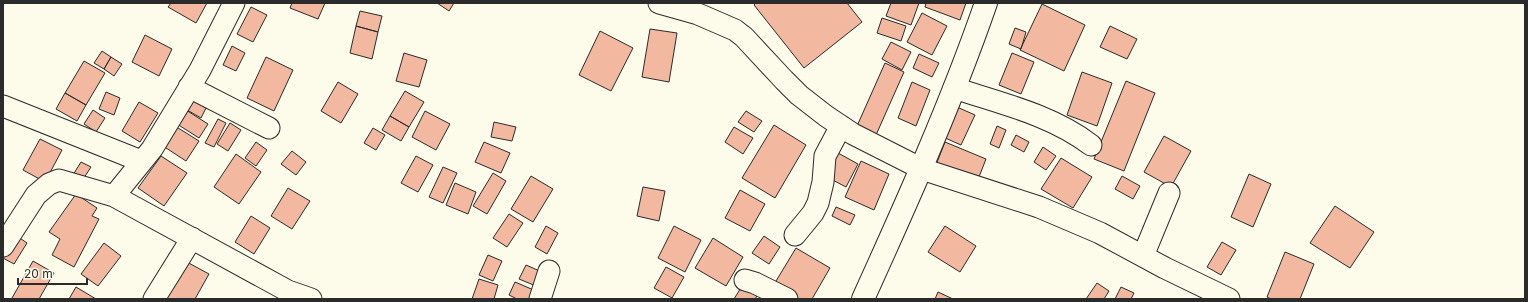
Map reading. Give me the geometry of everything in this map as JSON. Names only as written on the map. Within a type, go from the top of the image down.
[{"type":"main road","points":[[863,299],[922,168],[974,40],[986,3]]},
{"type":"street","points":[[114,196],[152,149],[200,70],[234,3]]},
{"type":"street","points":[[659,3],[698,14],[735,30],[744,36],[784,80],[800,95],[834,139]]},
{"type":"street","points":[[190,87],[269,128]]},
{"type":"street","points":[[954,88],[1028,112],[1070,131],[1091,145]]},
{"type":"street","points":[[3,106],[141,161]]},
{"type":"street","points":[[795,235],[813,213],[818,203],[823,182],[825,156],[834,139],[853,134],[922,168],[1039,207],[1100,233],[1229,299]]},
{"type":"street","points":[[3,246],[36,195],[49,184],[59,180],[114,196],[288,291],[311,299]]},
{"type":"street","points":[[1143,256],[1169,193]]},
{"type":"street","points":[[154,299],[192,238]]},
{"type":"street","points":[[540,299],[549,271]]},
{"type":"street","points":[[745,280],[755,283],[787,299]]},
{"type":"building","points":[[171,3],[207,3],[196,23],[168,7]]},
{"type":"building","points":[[292,3],[325,3],[318,19],[290,8]]},
{"type":"building","points":[[437,3],[454,3],[449,11]]},
{"type":"building","points":[[756,3],[847,3],[862,22],[804,68],[754,5]]},
{"type":"building","points":[[891,3],[919,3],[911,25],[886,16]]},
{"type":"building","points":[[926,3],[966,3],[960,20],[925,7]]},
{"type":"building","points":[[1042,4],[1085,25],[1064,71],[1020,50]]},
{"type":"building","points":[[251,7],[267,15],[253,42],[237,34]]},
{"type":"building","points":[[360,11],[382,16],[378,32],[356,26]]},
{"type":"building","points":[[922,13],[947,26],[932,55],[907,42]]},
{"type":"building","points":[[882,18],[906,26],[901,41],[877,33]]},
{"type":"building","points":[[356,26],[378,32],[372,59],[350,53]]},
{"type":"building","points":[[1110,26],[1137,39],[1127,59],[1100,47]]},
{"type":"building","points":[[1015,28],[1026,32],[1021,49],[1009,44]]},
{"type":"building","points":[[650,29],[677,33],[669,82],[642,77]]},
{"type":"building","points":[[600,31],[633,48],[611,91],[579,75]]},
{"type":"building","points":[[145,35],[172,49],[159,76],[132,62]]},
{"type":"building","points":[[891,42],[911,52],[902,70],[882,59]]},
{"type":"building","points":[[232,46],[245,53],[236,71],[223,65]]},
{"type":"building","points":[[102,51],[111,57],[104,69],[94,63]]},
{"type":"building","points":[[404,53],[427,60],[419,87],[396,81]]},
{"type":"building","points":[[1012,53],[1034,62],[1021,94],[999,85]]},
{"type":"building","points":[[919,54],[939,63],[932,77],[913,68]]},
{"type":"building","points":[[111,57],[122,64],[114,76],[104,69]]},
{"type":"building","points":[[266,57],[293,70],[274,111],[247,98]]},
{"type":"building","points":[[84,61],[105,73],[86,105],[65,93]]},
{"type":"building","points":[[885,63],[904,72],[876,135],[857,126]]},
{"type":"building","points":[[1082,72],[1112,83],[1097,126],[1067,115]]},
{"type":"building","points":[[1126,81],[1155,93],[1124,171],[1094,159]]},
{"type":"building","points":[[338,82],[358,94],[341,123],[321,111]]},
{"type":"building","points":[[912,82],[930,90],[916,126],[898,118]]},
{"type":"building","points":[[405,91],[424,102],[409,127],[390,116]]},
{"type":"building","points":[[106,92],[120,98],[114,115],[99,109]]},
{"type":"building","points":[[65,93],[86,105],[77,121],[56,109]]},
{"type":"building","points":[[190,94],[208,104],[201,118],[182,107]]},
{"type":"building","points":[[139,102],[158,113],[140,142],[122,131]]},
{"type":"building","points":[[957,107],[975,115],[961,145],[943,137]]},
{"type":"building","points":[[93,110],[105,118],[96,132],[84,124]]},
{"type":"building","points":[[186,110],[208,124],[199,138],[177,124]]},
{"type":"building","points":[[425,111],[450,124],[436,150],[412,137]]},
{"type":"building","points":[[746,111],[762,121],[754,132],[738,122]]},
{"type":"building","points":[[390,116],[409,127],[401,141],[382,130]]},
{"type":"building","points":[[218,119],[226,123],[214,147],[205,143]]},
{"type":"building","points":[[494,122],[516,127],[512,141],[491,137]]},
{"type":"building","points":[[230,123],[241,130],[228,151],[217,144]]},
{"type":"building","points":[[774,125],[806,145],[775,198],[742,178]]},
{"type":"building","points":[[175,126],[199,141],[186,161],[163,146]]},
{"type":"building","points":[[997,126],[1006,130],[999,148],[990,144]]},
{"type":"building","points":[[734,127],[753,138],[743,154],[725,142]]},
{"type":"building","points":[[373,128],[385,135],[376,150],[364,143]]},
{"type":"building","points":[[1016,135],[1029,142],[1024,152],[1011,145]]},
{"type":"building","points":[[1164,136],[1191,151],[1171,187],[1144,172]]},
{"type":"building","points":[[40,139],[62,150],[45,182],[23,170]]},
{"type":"building","points":[[256,142],[267,150],[256,166],[245,158]]},
{"type":"building","points":[[484,142],[510,153],[501,173],[475,162]]},
{"type":"building","points":[[945,142],[986,159],[977,182],[936,165]]},
{"type":"building","points":[[1043,147],[1056,156],[1046,170],[1034,162]]},
{"type":"building","points":[[292,151],[306,162],[296,175],[281,164]]},
{"type":"building","points":[[838,153],[858,164],[846,187],[825,176]]},
{"type":"building","points":[[236,154],[261,172],[239,204],[214,187]]},
{"type":"building","points":[[161,156],[187,173],[164,206],[138,188]]},
{"type":"building","points":[[416,156],[433,165],[418,192],[401,183]]},
{"type":"building","points":[[1061,158],[1092,177],[1073,208],[1041,189]]},
{"type":"building","points":[[861,161],[889,174],[874,210],[845,197]]},
{"type":"building","points":[[81,162],[91,167],[80,184],[71,178]]},
{"type":"building","points":[[443,167],[457,173],[443,203],[429,197]]},
{"type":"building","points":[[493,173],[506,181],[487,214],[473,206]]},
{"type":"building","points":[[1249,174],[1271,184],[1253,227],[1231,217]]},
{"type":"building","points":[[531,176],[553,189],[533,222],[511,209]]},
{"type":"building","points":[[1122,176],[1140,186],[1133,199],[1115,189]]},
{"type":"building","points":[[455,183],[476,192],[468,214],[446,205]]},
{"type":"building","points":[[643,187],[665,191],[659,221],[637,216]]},
{"type":"building","points":[[288,188],[310,201],[292,229],[271,216]]},
{"type":"building","points":[[740,190],[765,204],[750,231],[725,218]]},
{"type":"building","points":[[76,194],[97,208],[92,216],[99,219],[74,267],[52,255],[60,239],[49,232]]},
{"type":"building","points":[[1335,206],[1374,232],[1350,268],[1310,243]]},
{"type":"building","points":[[836,207],[855,215],[850,225],[832,216]]},
{"type":"building","points":[[509,214],[523,223],[507,247],[493,238]]},
{"type":"building","points":[[251,216],[270,228],[254,254],[235,242]]},
{"type":"building","points":[[546,226],[558,233],[547,254],[535,247]]},
{"type":"building","points":[[674,226],[701,240],[685,272],[658,258]]},
{"type":"building","points":[[945,226],[976,246],[960,272],[928,252]]},
{"type":"building","points":[[14,234],[27,243],[14,264],[3,258],[3,252]]},
{"type":"building","points":[[764,236],[780,247],[769,264],[752,253]]},
{"type":"building","points":[[713,238],[743,257],[726,286],[695,268]]},
{"type":"building","points":[[1222,242],[1236,250],[1221,275],[1207,267]]},
{"type":"building","points":[[104,243],[121,256],[98,286],[81,274]]},
{"type":"building","points":[[796,248],[830,268],[812,299],[795,299],[773,286]]},
{"type":"building","points":[[1285,252],[1314,264],[1300,299],[1271,299],[1267,297]]},
{"type":"building","points":[[488,255],[502,261],[493,281],[479,275]]},
{"type":"building","points":[[33,261],[54,273],[39,299],[13,299],[12,298]]},
{"type":"building","points":[[185,261],[209,274],[195,299],[164,299]]},
{"type":"building","points":[[526,265],[542,272],[536,286],[519,279]]},
{"type":"building","points":[[666,267],[684,277],[672,298],[654,288]]},
{"type":"building","points":[[479,279],[498,285],[494,299],[472,299]]},
{"type":"building","points":[[515,282],[536,291],[532,299],[517,299],[509,295]]},
{"type":"building","points":[[1097,283],[1109,291],[1104,299],[1086,299]]},
{"type":"building","points":[[742,286],[757,296],[755,299],[734,299]]},
{"type":"building","points":[[76,287],[96,299],[69,299]]},
{"type":"building","points":[[1121,287],[1134,293],[1131,299],[1115,299]]},
{"type":"building","points":[[938,292],[953,299],[935,299]]}]
